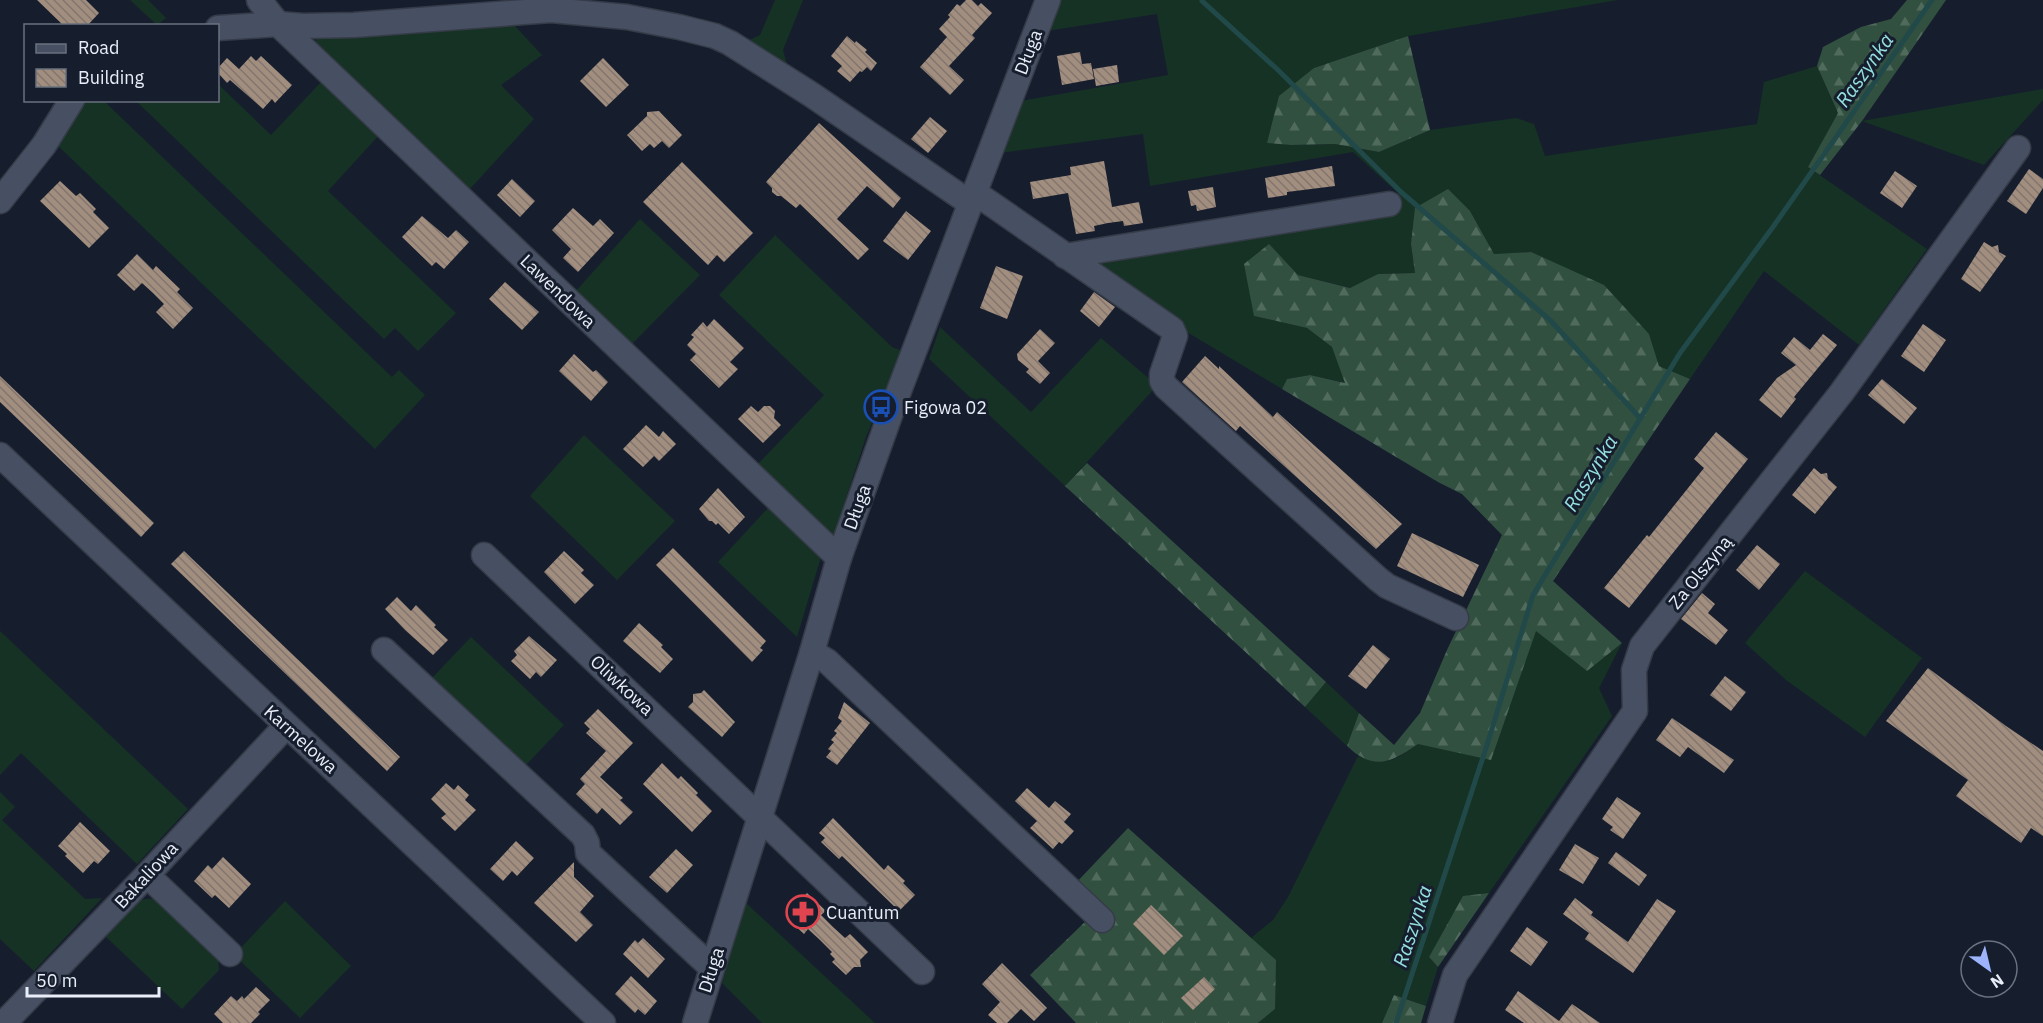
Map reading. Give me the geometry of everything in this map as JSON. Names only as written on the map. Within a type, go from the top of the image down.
[{"type":"street","name":"Lawendowa","points":[[259,0],[278,24],[839,558]]},
{"type":"street","name":"Długa","points":[[695,1023],[812,652],[839,558],[894,404],[1048,0]]},
{"type":"street","points":[[219,28],[278,24],[354,25],[551,10],[627,17],[715,36],[730,43],[1065,256],[1172,329],[1175,336],[1162,374],[1162,381],[1166,387],[1378,579],[1387,586],[1456,618]]},
{"type":"street","points":[[0,201],[44,145],[71,102]]},
{"type":"street","name":"Za Olszyną","points":[[1440,1023],[1455,975],[1635,711],[1634,670],[1642,646],[1842,392],[2018,148]]},
{"type":"street","points":[[1065,256],[1389,204]]},
{"type":"street","name":"Karmelowa","points":[[0,456],[603,1023]]},
{"type":"street","name":"Oliwkowa","points":[[484,555],[922,972]]},
{"type":"street","points":[[384,650],[583,835],[588,853],[712,968]]},
{"type":"street","points":[[812,652],[827,661],[1101,920]]},
{"type":"street","name":"Bakaliowa","points":[[4,1023],[286,726]]},
{"type":"street","points":[[147,875],[230,954]]},
{"type":"green space","points":[[130,0],[148,0],[166,18],[156,24]]},
{"type":"green space","points":[[775,0],[803,0],[783,50],[789,71],[747,41],[760,35]]},
{"type":"green space","points":[[1061,0],[1618,0],[1408,36],[1314,68],[1267,143],[1335,144],[1379,152],[1430,130],[1516,118],[1534,124],[1545,156],[1757,124],[1764,82],[1817,66],[1838,113],[1808,167],[1927,249],[1859,345],[1764,271],[1690,379],[1659,366],[1649,334],[1531,252],[1494,254],[1470,211],[1411,244],[1415,273],[1378,274],[1351,288],[1298,275],[1269,245],[1254,316],[1307,328],[1332,347],[1346,383],[1310,375],[1287,379],[1282,389],[1170,322],[1077,259],[1401,209],[1398,193],[1353,152],[1150,186],[1143,134],[1000,153],[1021,101],[1168,75],[1157,14],[1046,31]]},
{"type":"green space","points":[[1907,0],[1946,0],[1862,121],[1820,175],[1808,167],[1838,113],[1817,66],[1823,47],[1861,27],[1891,19]]},
{"type":"green space","points":[[514,25],[542,55],[501,85],[534,119],[469,190],[316,45],[316,36]]},
{"type":"green space","points":[[1408,36],[1430,130],[1379,152],[1335,144],[1267,143],[1279,96],[1314,68]]},
{"type":"green space","points":[[323,80],[381,133],[328,191],[456,313],[418,351],[395,328],[384,339],[137,102],[219,102],[219,85],[271,135]]},
{"type":"green space","points":[[2043,89],[2043,100],[1984,165],[1862,121]]},
{"type":"green space","points":[[83,102],[105,102],[392,377],[399,370],[425,395],[375,449],[56,144]]},
{"type":"green space","points":[[1448,189],[1470,211],[1494,254],[1531,252],[1604,285],[1649,334],[1659,366],[1690,379],[1553,581],[1622,643],[1587,671],[1536,631],[1491,760],[1418,744],[1391,760],[1382,762],[1365,759],[1347,746],[1359,713],[1394,745],[1420,713],[1447,650],[1502,535],[1462,494],[1282,389],[1287,379],[1310,375],[1345,383],[1332,347],[1307,328],[1254,316],[1244,264],[1269,244],[1298,275],[1350,288],[1378,274],[1415,273],[1411,244],[1415,208]]},
{"type":"green space","points":[[640,219],[700,275],[632,344],[576,291]]},
{"type":"green space","points":[[775,235],[892,347],[902,351],[866,437],[834,535],[757,465],[824,395],[719,295]]},
{"type":"green space","points":[[940,327],[1031,412],[1101,338],[1152,381],[1155,388],[1065,486],[929,359]]},
{"type":"green space","points":[[584,435],[675,521],[617,580],[530,496]]},
{"type":"green space","points":[[1087,463],[1326,682],[1305,707],[1065,486]]},
{"type":"green space","points":[[768,508],[821,557],[797,637],[718,562]]},
{"type":"green space","points":[[1805,571],[1922,658],[1865,737],[1786,680],[1745,643]]},
{"type":"green space","points":[[1536,630],[1586,670],[1622,643],[1599,688],[1612,716],[1489,893],[1463,897],[1429,957],[1438,967],[1426,1006],[1394,995],[1382,1023],[1258,1023],[1275,1009],[1252,937],[1273,920],[1288,897],[1358,756],[1390,760],[1418,744]]},
{"type":"green space","points":[[0,631],[188,809],[137,864],[21,753],[0,775]]},
{"type":"green space","points":[[471,637],[564,725],[526,765],[432,678]]},
{"type":"green space","points":[[1326,682],[1359,713],[1347,746],[1305,707]]},
{"type":"green space","points":[[0,792],[15,807],[2,820],[85,899],[102,898],[34,971],[0,939]]},
{"type":"green space","points":[[1128,828],[1276,960],[1275,1009],[1258,1023],[1076,1023],[1030,975],[1088,919],[1075,884]]},
{"type":"green space","points":[[1489,893],[1438,967],[1429,957],[1463,896]]},
{"type":"green space","points":[[158,898],[218,957],[219,970],[182,1009],[104,935],[138,900]]},
{"type":"green space","points":[[285,901],[351,966],[300,1018],[234,955]]},
{"type":"green space","points":[[745,902],[875,1023],[762,1023],[722,983]]},
{"type":"green space","points":[[1394,995],[1426,1006],[1421,1023],[1382,1023]]},
{"type":"building","points":[[37,0],[86,0],[99,13],[89,24],[62,24]]},
{"type":"building","points":[[966,0],[972,0],[978,6],[981,3],[992,13],[972,35],[975,38],[949,66],[964,80],[950,95],[920,67],[947,37],[939,29],[950,17],[948,15],[957,4],[960,6]]},
{"type":"building","points":[[847,36],[867,50],[865,52],[877,63],[871,71],[867,67],[862,72],[860,71],[850,82],[837,71],[842,66],[831,56]]},
{"type":"building","points":[[1080,52],[1082,64],[1091,63],[1094,79],[1062,85],[1057,56]]},
{"type":"building","points":[[251,56],[256,61],[261,56],[292,85],[275,103],[272,99],[263,109],[230,80],[227,83],[219,74],[219,67],[227,58],[239,69]]},
{"type":"building","points":[[603,58],[629,85],[606,107],[580,81]]},
{"type":"building","points":[[1117,65],[1119,82],[1096,86],[1093,69]]},
{"type":"building","points":[[659,111],[682,135],[669,148],[662,141],[654,148],[650,144],[642,151],[627,135],[647,116],[647,112]]},
{"type":"building","points":[[930,117],[947,131],[928,153],[911,139]]},
{"type":"building","points":[[819,123],[901,198],[893,208],[867,186],[837,219],[869,249],[858,260],[800,204],[796,208],[781,196],[777,196],[766,182]]},
{"type":"building","points":[[1104,161],[1112,207],[1139,202],[1143,223],[1124,226],[1123,221],[1108,223],[1094,226],[1095,231],[1076,234],[1068,193],[1033,199],[1030,182],[1071,175],[1070,167]]},
{"type":"building","points":[[682,162],[753,233],[724,262],[717,255],[708,265],[643,202]]},
{"type":"building","points":[[1332,166],[1335,186],[1287,192],[1287,195],[1268,198],[1265,178]]},
{"type":"building","points":[[2029,169],[2043,179],[2043,188],[2026,214],[2007,201]]},
{"type":"building","points":[[1895,171],[1917,186],[1902,208],[1880,193]]},
{"type":"building","points":[[512,179],[535,201],[520,217],[497,195]]},
{"type":"building","points":[[60,181],[76,196],[80,193],[96,209],[93,212],[109,228],[89,248],[40,201]]},
{"type":"building","points":[[1213,187],[1216,207],[1197,211],[1196,205],[1191,206],[1188,191]]},
{"type":"building","points":[[573,208],[593,226],[600,219],[614,233],[578,272],[563,258],[571,249],[552,230]]},
{"type":"building","points":[[906,211],[931,231],[908,260],[883,241]]},
{"type":"building","points":[[422,216],[448,238],[456,230],[469,242],[444,269],[436,262],[432,266],[402,237]]},
{"type":"building","points":[[1984,242],[1992,247],[1998,245],[1999,252],[2006,256],[1980,292],[1961,279]]},
{"type":"building","points":[[137,254],[153,270],[156,266],[180,289],[177,292],[193,308],[173,329],[156,312],[164,304],[153,293],[142,283],[134,291],[117,275]]},
{"type":"building","points":[[996,266],[1023,276],[1007,319],[980,308]]},
{"type":"building","points":[[505,282],[539,312],[522,330],[489,299]]},
{"type":"building","points":[[1094,292],[1115,307],[1099,327],[1080,311]]},
{"type":"building","points":[[714,319],[744,348],[730,362],[738,369],[719,388],[690,360],[696,354],[687,345],[694,337],[691,335],[703,322],[707,327]]},
{"type":"building","points":[[1923,324],[1946,340],[1924,372],[1901,356]]},
{"type":"building","points":[[1040,329],[1055,343],[1038,361],[1050,373],[1040,384],[1026,372],[1029,369],[1018,360],[1017,354]]},
{"type":"building","points":[[1823,334],[1837,345],[1794,397],[1796,399],[1781,418],[1759,400],[1777,378],[1796,365],[1781,353],[1794,337],[1810,350]]},
{"type":"building","points":[[574,354],[593,372],[596,370],[608,382],[591,401],[559,371]]},
{"type":"building","points":[[1205,356],[1219,369],[1219,366],[1273,417],[1277,412],[1402,524],[1376,549],[1240,426],[1236,431],[1182,382]]},
{"type":"building","points":[[0,376],[154,523],[141,537],[0,402]]},
{"type":"building","points":[[1882,379],[1917,408],[1904,424],[1868,395]]},
{"type":"building","points":[[751,406],[758,412],[764,406],[770,406],[775,411],[774,418],[781,425],[763,443],[738,419]]},
{"type":"building","points":[[646,425],[659,437],[663,431],[676,444],[659,461],[654,456],[643,467],[623,449]]},
{"type":"building","points":[[1716,432],[1748,459],[1629,608],[1604,588],[1647,535],[1649,537],[1704,468],[1694,459]]},
{"type":"building","points":[[1814,468],[1821,474],[1827,473],[1828,479],[1837,487],[1815,514],[1792,495]]},
{"type":"building","points":[[718,488],[745,517],[729,534],[718,523],[716,525],[709,521],[699,509]]},
{"type":"building","points":[[1412,533],[1479,565],[1463,597],[1397,566]]},
{"type":"building","points":[[1757,545],[1780,564],[1759,590],[1736,570]]},
{"type":"building","points":[[673,548],[766,641],[760,648],[763,650],[752,662],[656,565]]},
{"type":"building","points":[[184,551],[400,757],[387,771],[171,564]]},
{"type":"building","points":[[564,551],[584,570],[581,573],[594,585],[575,604],[544,572]]},
{"type":"building","points":[[1702,593],[1715,604],[1708,613],[1728,630],[1716,645],[1681,619]]},
{"type":"building","points":[[397,597],[411,611],[416,605],[448,640],[433,655],[385,609]]},
{"type":"building","points":[[639,623],[663,645],[661,647],[673,659],[660,673],[623,641]]},
{"type":"building","points":[[529,636],[557,660],[541,677],[536,672],[530,679],[511,661],[517,655],[514,651]]},
{"type":"building","points":[[1373,645],[1390,659],[1366,689],[1348,676]]},
{"type":"building","points":[[1928,668],[2043,751],[2043,836],[2031,828],[2021,843],[1956,796],[1968,780],[1886,721]]},
{"type":"building","points":[[1725,676],[1746,692],[1731,711],[1710,695]]},
{"type":"building","points":[[704,690],[735,722],[722,737],[688,707],[693,702],[693,694]]},
{"type":"building","points":[[844,702],[870,723],[837,765],[826,757],[831,751],[828,749],[834,742],[831,740],[837,733],[834,731],[842,721],[838,718]]},
{"type":"building","points":[[598,709],[633,743],[600,777],[623,798],[620,800],[633,812],[620,825],[602,808],[597,814],[576,794],[585,784],[580,779],[606,751],[586,733],[590,729],[584,723]]},
{"type":"building","points":[[1672,718],[1734,760],[1724,773],[1688,747],[1680,757],[1656,740]]},
{"type":"building","points":[[662,763],[678,779],[681,776],[712,811],[692,832],[643,784]]},
{"type":"building","points":[[446,783],[454,790],[458,785],[469,795],[465,800],[476,810],[455,831],[441,818],[446,814],[431,799]]},
{"type":"building","points":[[1027,788],[1049,808],[1055,801],[1071,814],[1064,822],[1074,831],[1062,844],[1059,842],[1053,849],[1030,828],[1037,821],[1015,801]]},
{"type":"building","points":[[1617,797],[1641,813],[1623,839],[1610,830],[1613,827],[1602,819]]},
{"type":"building","points":[[833,818],[884,870],[888,865],[905,881],[903,883],[915,895],[899,911],[842,856],[839,859],[821,842],[825,838],[819,833]]},
{"type":"building","points":[[80,822],[110,851],[98,864],[94,861],[83,873],[58,846]]},
{"type":"building","points":[[516,841],[534,858],[517,876],[512,871],[503,881],[490,869]]},
{"type":"building","points":[[1575,844],[1599,858],[1583,884],[1559,870]]},
{"type":"building","points":[[676,849],[693,865],[667,893],[649,877]]},
{"type":"building","points":[[1616,852],[1647,875],[1639,886],[1608,863]]},
{"type":"building","points":[[223,857],[251,884],[229,908],[215,895],[212,898],[194,881],[208,865],[212,869]]},
{"type":"building","points":[[574,862],[574,877],[594,896],[580,912],[593,925],[576,942],[534,903]]},
{"type":"building","points":[[807,893],[826,911],[821,915],[833,927],[845,938],[850,934],[868,952],[860,960],[861,967],[854,967],[846,975],[832,962],[835,959],[830,954],[832,952],[820,940],[808,929],[804,934],[788,919],[792,914],[793,901],[800,901]]},
{"type":"building","points":[[1575,898],[1593,912],[1591,915],[1628,942],[1657,899],[1676,911],[1633,973],[1585,939],[1589,933],[1563,914]]},
{"type":"building","points":[[1151,905],[1183,936],[1164,955],[1133,924]]},
{"type":"building","points":[[1527,927],[1548,942],[1531,966],[1510,951]]},
{"type":"building","points":[[643,938],[665,959],[648,978],[623,954],[635,940],[638,943]]},
{"type":"building","points":[[1002,963],[1047,1008],[1034,1021],[1021,1009],[1007,1023],[997,1023],[988,1015],[1000,1002],[982,984]]},
{"type":"building","points":[[631,976],[657,1001],[645,1015],[638,1009],[635,1013],[615,994]]},
{"type":"building","points":[[1204,977],[1215,989],[1193,1010],[1181,998]]},
{"type":"building","points":[[256,987],[270,1000],[251,1023],[223,1023],[214,1014],[231,996],[237,1001],[242,996],[244,999]]},
{"type":"building","points":[[1518,991],[1559,1021],[1572,1004],[1600,1023],[1524,1023],[1505,1010]]},
{"type":"waterway","name":"Raszynka","points":[[1396,1023],[1487,745],[1533,595],[1680,353],[1773,227],[1932,0]]},
{"type":"waterway","points":[[1202,1],[1278,70],[1401,192],[1550,320],[1640,418]]},
{"type":"place","name":"Figowa 02","points":[[881,407]]},
{"type":"place","name":"Cuantum","points":[[803,912]]}]
